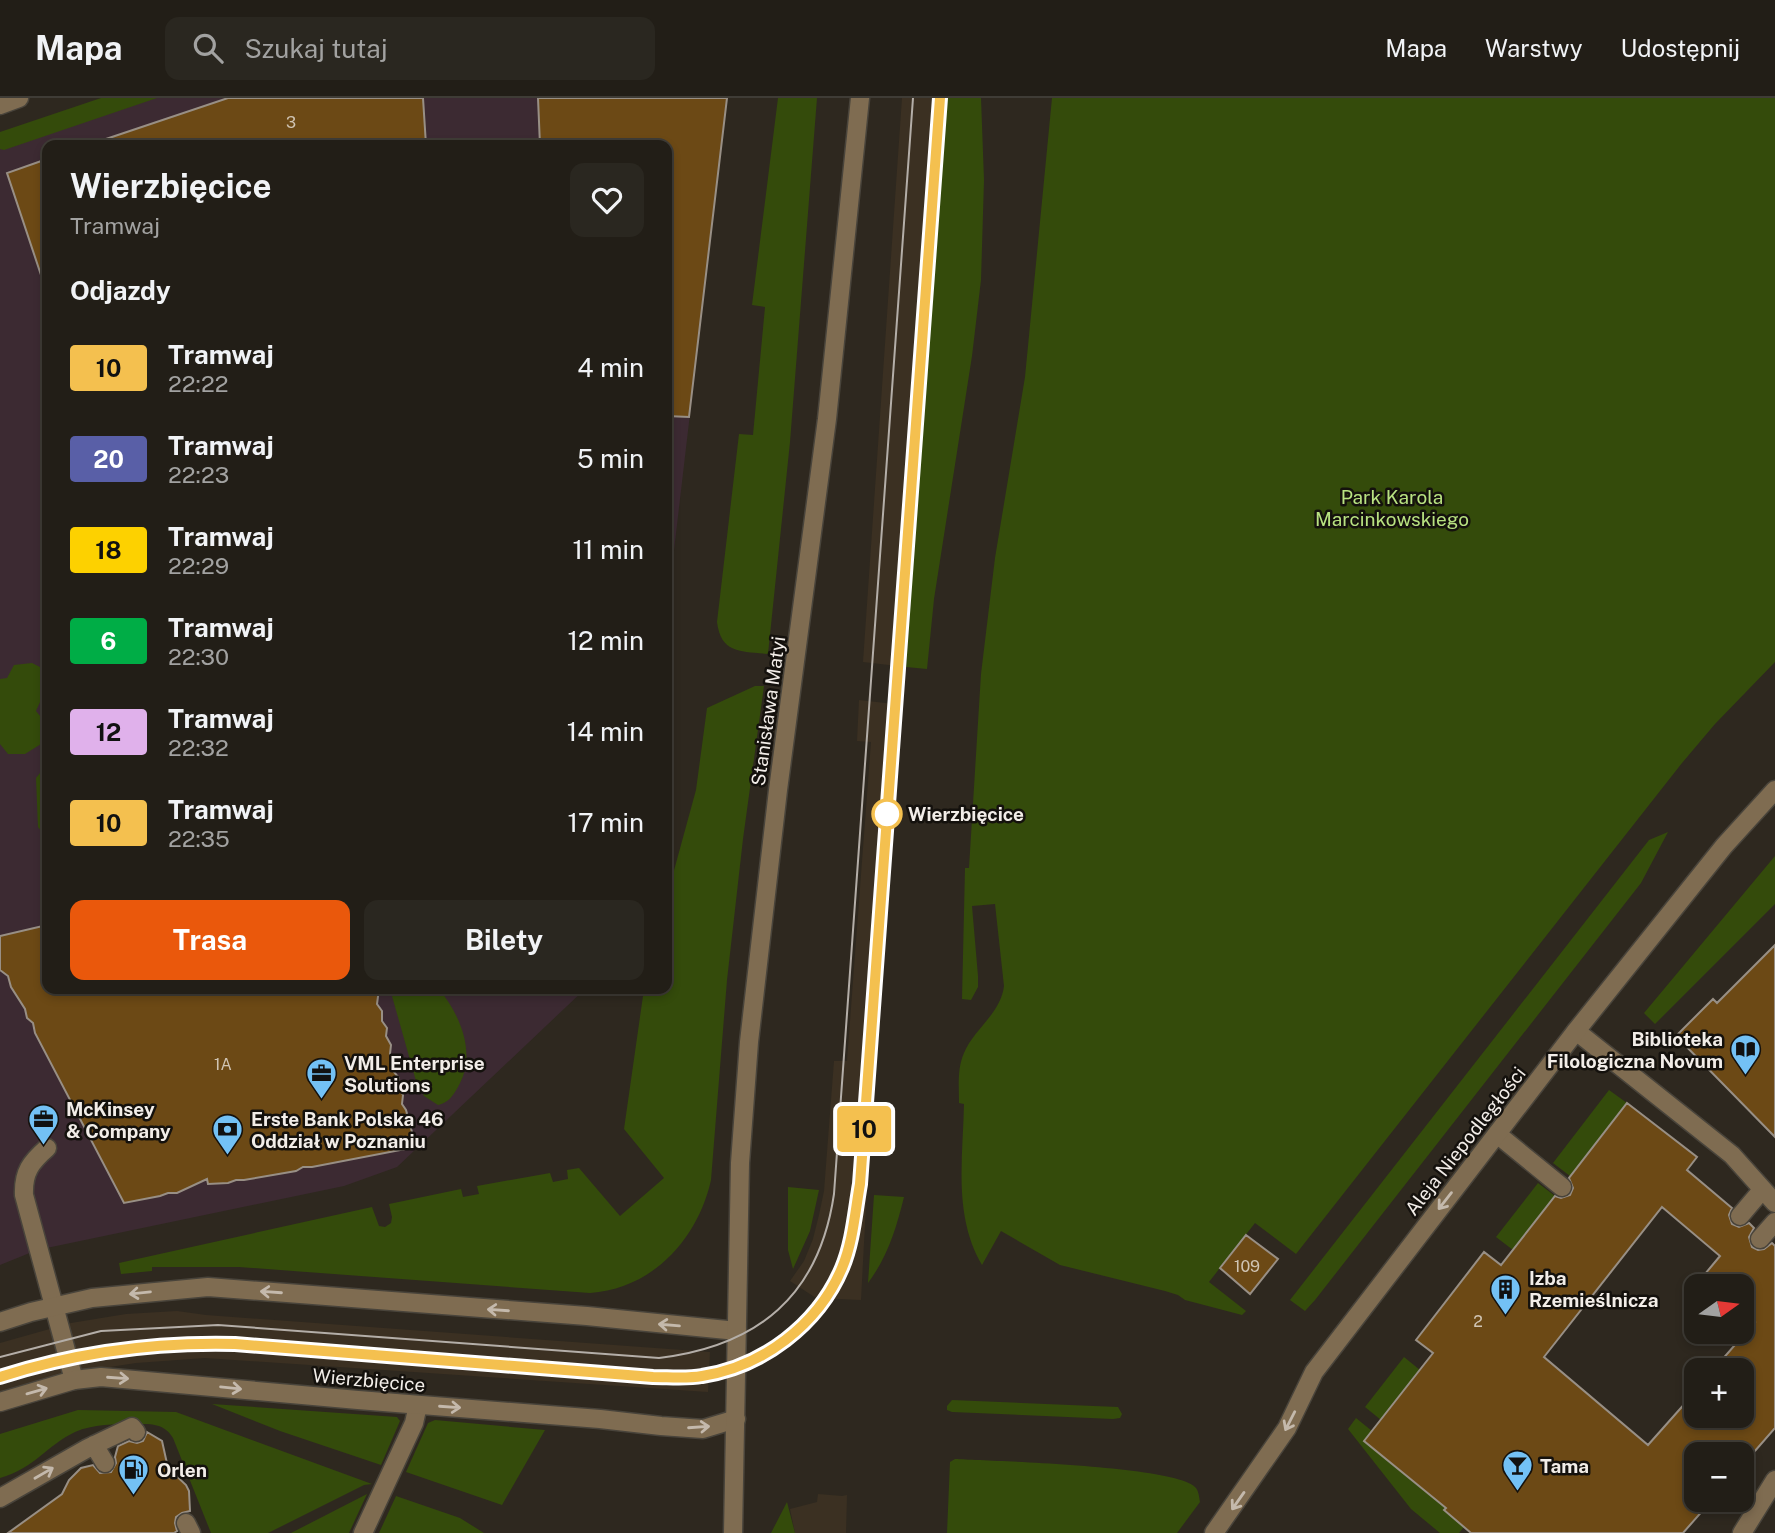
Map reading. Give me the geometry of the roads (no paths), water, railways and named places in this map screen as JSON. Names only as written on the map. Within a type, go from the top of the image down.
[{"type":"street","points":[[0,105],[19,98]]},
{"type":"street","name":"Stanisława Matyi","points":[[733,1533],[740,1163],[749,1042],[767,879],[827,419],[861,99]]},
{"type":"street","name":"Aleja Niepodległości","points":[[1214,1533],[1287,1428],[1314,1372],[1576,1031],[1724,846],[1775,790]]},
{"type":"street","points":[[1576,1031],[1732,1155],[1768,1197],[1740,1216]]},
{"type":"street","points":[[1492,1140],[1562,1187]]},
{"type":"street","points":[[47,1148],[29,1166],[23,1183],[24,1195],[74,1380]]},
{"type":"street","points":[[1760,1239],[1775,1222]]},
{"type":"street","points":[[0,1322],[92,1298],[208,1287],[737,1331]]},
{"type":"street","name":"Wierzbięcice","points":[[0,1402],[74,1380],[101,1377],[703,1429],[736,1419]]},
{"type":"street","points":[[363,1533],[414,1423],[418,1405]]},
{"type":"street","points":[[0,1499],[94,1445],[132,1427],[136,1432]]},
{"type":"street","points":[[94,1445],[105,1463]]},
{"type":"street","points":[[1731,1533],[1774,1480]]},
{"type":"street","points":[[1742,1533],[1774,1480]]},
{"type":"tram line","points":[[0,1357],[101,1331],[218,1325],[659,1358],[694,1352],[726,1342],[754,1328],[778,1310],[798,1288],[814,1261],[826,1230],[834,1194],[913,98]]},
{"type":"tram line","points":[[0,1377],[58,1361],[116,1350],[235,1344],[686,1378],[726,1371],[767,1352],[804,1324],[819,1307],[832,1289],[846,1258],[860,1184],[939,98]]},
{"type":"tram line","name":"10","points":[[0,1377],[57,1360],[105,1350],[200,1343],[683,1378],[736,1367],[762,1356],[796,1332],[827,1297],[848,1250],[860,1184],[940,98]]},
{"type":"place","name":"Wierzbięcice","points":[[887,814]]},
{"type":"place","name":"Biblioteka Filologiczna Novum","points":[[1746,1077]]},
{"type":"place","name":"VML Enterprise Solutions","points":[[321,1101]]},
{"type":"place","name":"McKinsey & Company","points":[[43,1147]]},
{"type":"place","name":"Erste Bank Polska 46 Oddział w Poznaniu","points":[[228,1157]]},
{"type":"place","name":"Izba Rzemieślnicza","points":[[1506,1316]]},
{"type":"place","name":"Tama","points":[[1517,1493]]},
{"type":"place","name":"Orlen","points":[[134,1497]]},
{"type":"park label","name":"Park Karola Marcinkowskiego","points":[[1392,508]]}]
